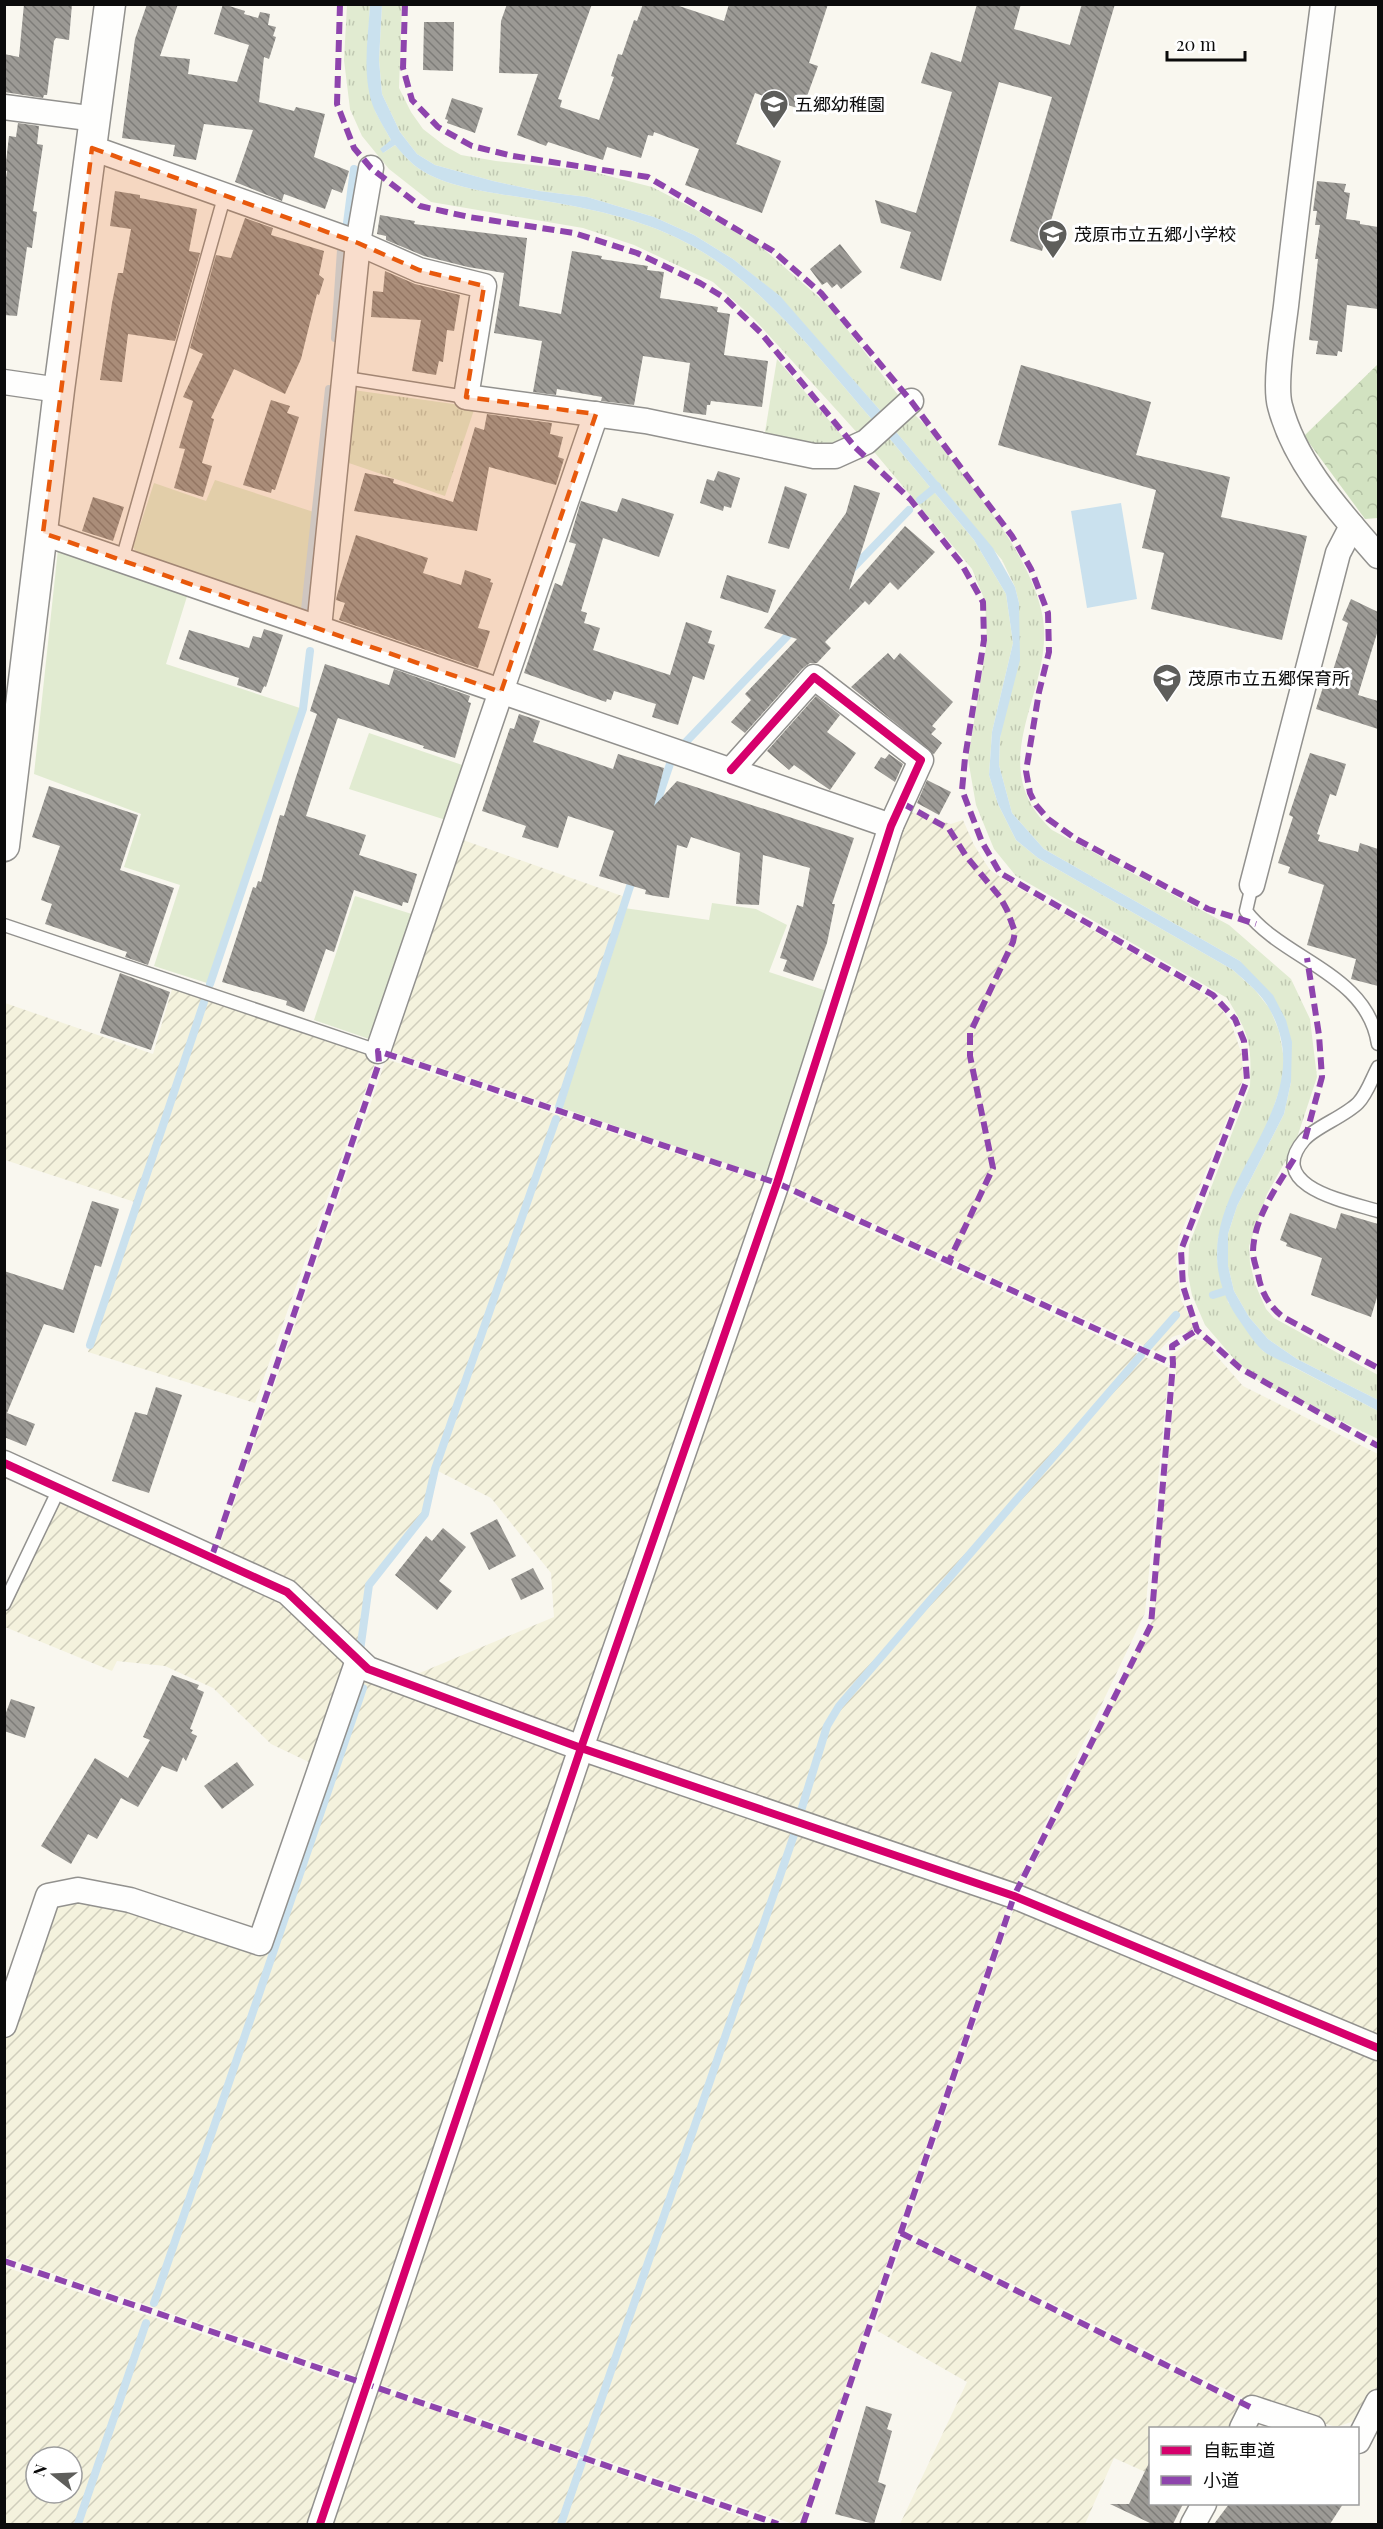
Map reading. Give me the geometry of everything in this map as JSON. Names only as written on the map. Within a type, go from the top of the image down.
[{"type":"street","points":[[4,846],[59,390],[110,4]]},
{"type":"street","points":[[1323,4],[1288,281],[1280,359],[1279,404],[1293,441],[1330,501],[1378,556]]},
{"type":"street","points":[[4,106],[96,119]]},
{"type":"street","points":[[92,148],[358,243],[419,270],[484,286],[466,397],[646,421],[814,456],[835,456],[866,442],[909,403]]},
{"type":"street","points":[[319,628],[358,243],[371,168]]},
{"type":"street","points":[[4,382],[59,390]]},
{"type":"street","points":[[378,1051],[596,414]]},
{"type":"street","points":[[1252,885],[1338,554],[1352,526]]},
{"type":"street","points":[[43,533],[891,826]]},
{"type":"street","points":[[320,2524],[582,1748],[777,1183],[891,826],[921,760],[814,677],[731,770]]},
{"type":"street","points":[[4,1462],[286,1592],[368,1669],[582,1748],[1014,1896],[1378,2048]]},
{"type":"street","points":[[4,2025],[48,1896],[78,1890],[130,1900],[260,1943],[358,1660]]},
{"type":"street","points":[[1359,2439],[1378,2402]]},
{"type":"street","points":[[1242,2427],[1252,2408],[1310,2427]]},
{"type":"street","points":[[1359,2441],[1378,2448]]},
{"type":"lane","points":[[122,560],[225,194]]},
{"type":"lane","points":[[346,378],[466,397]]},
{"type":"lane","points":[[1252,885],[1246,911],[1256,924],[1331,976],[1368,1010],[1378,1044]]},
{"type":"lane","points":[[4,925],[378,1051]]},
{"type":"lane","points":[[1378,1067],[1359,1102],[1305,1139],[1294,1159],[1298,1178],[1316,1192],[1378,1211]]},
{"type":"lane","points":[[4,1604],[60,1487]]},
{"type":"highlighted area","points":[[92,148],[358,243],[419,270],[484,286],[466,397],[596,414],[501,692],[43,533]]},
{"type":"shaded area","points":[[904,810],[951,824],[963,820],[974,845],[990,870],[1202,993],[1220,1007],[1231,1023],[1242,1055],[1243,1079],[1179,1238],[1176,1262],[1181,1300],[1194,1325],[1191,1331],[1172,1337],[1158,1352],[782,1182]]},
{"type":"shaded area","points":[[460,839],[625,897],[624,908],[559,1107],[395,1053],[390,1046]]},
{"type":"shaded area","points":[[172,989],[367,1050],[375,1063],[255,1403],[88,1352],[138,1203],[5,1160],[5,1003],[153,1054]]},
{"type":"shaded area","points":[[386,1059],[766,1183],[580,1736],[410,1677],[554,1617],[551,1573],[491,1498],[436,1470],[425,1514],[369,1585],[360,1651],[312,1596],[267,1570],[222,1552],[220,1544]]},
{"type":"shaded area","points":[[778,1189],[1169,1368],[1145,1613],[1015,1887],[590,1742]]},
{"type":"shaded area","points":[[1194,1339],[1208,1342],[1214,1353],[1243,1386],[1378,1454],[1378,2041],[1022,1890],[1154,1617],[1176,1372],[1170,1356]]},
{"type":"shaded area","points":[[61,1501],[290,1602],[347,1665],[313,1764],[271,1744],[213,1688],[165,1666],[117,1661],[112,1671],[5,1627],[4,1614]]},
{"type":"shaded area","points":[[366,1678],[574,1755],[365,2379],[5,2257],[5,2036],[52,1905],[83,1896],[265,1949],[355,1685]]},
{"type":"shaded area","points":[[584,1760],[1008,1903],[801,2519],[790,2523],[376,2383]]},
{"type":"shaded area","points":[[1014,1908],[1378,2060],[1378,2388],[1363,2418],[1336,2427],[1245,2399],[906,2231]]},
{"type":"shaded area","points":[[904,2238],[1240,2406],[1244,2412],[1236,2427],[1149,2427],[1149,2474],[1114,2458],[1085,2524],[900,2524],[967,2382],[874,2329]]},
{"type":"shaded area","points":[[5,2267],[362,2388],[316,2524],[5,2524]]},
{"type":"shaded area","points":[[373,2389],[762,2524],[328,2524]]},
{"type":"green space","points":[[347,5],[370,5],[367,55],[375,111],[391,140],[383,153],[395,145],[414,165],[441,180],[491,193],[594,210],[649,226],[683,241],[739,277],[764,299],[810,347],[876,424],[861,437],[754,319],[713,282],[634,245],[583,228],[431,202],[389,169],[362,136],[350,109],[344,60]]},
{"type":"green space","points":[[382,5],[402,5],[399,88],[423,129],[445,146],[461,155],[589,171],[652,187],[689,206],[759,245],[829,306],[902,400],[885,416],[779,296],[733,259],[694,235],[654,217],[587,197],[539,191],[493,181],[435,165],[417,154],[400,132],[382,94],[379,60]]},
{"type":"green space","points":[[777,359],[850,445],[821,450],[764,438]]},
{"type":"green space","points":[[1378,364],[1378,518],[1365,519],[1304,436]]},
{"type":"green space","points":[[353,390],[475,407],[445,496],[346,462]]},
{"type":"green space","points":[[911,411],[927,427],[993,514],[1022,561],[1041,609],[1044,638],[1041,667],[1021,750],[1021,777],[1031,804],[1052,830],[1229,925],[1291,979],[1310,1019],[1317,1077],[1295,1144],[1267,1194],[1249,1246],[1250,1263],[1255,1284],[1266,1309],[1274,1318],[1378,1375],[1378,1400],[1297,1359],[1268,1339],[1249,1317],[1234,1291],[1228,1266],[1228,1234],[1237,1206],[1284,1114],[1291,1082],[1291,1042],[1240,961],[1044,849],[1012,813],[999,765],[1000,738],[1019,603],[1015,587],[1002,560],[892,427]]},
{"type":"green space","points":[[885,433],[974,540],[1006,594],[1013,643],[992,732],[989,775],[998,804],[1016,840],[1038,858],[1233,970],[1255,990],[1270,1009],[1279,1031],[1284,1059],[1282,1082],[1271,1115],[1218,1238],[1217,1260],[1228,1302],[1263,1351],[1378,1411],[1378,1439],[1262,1383],[1236,1361],[1205,1325],[1192,1295],[1188,1275],[1189,1245],[1250,1086],[1248,1039],[1227,998],[1016,876],[994,849],[976,805],[968,759],[987,641],[985,601],[972,569],[870,447]]},
{"type":"green space","points":[[215,480],[326,516],[313,619],[139,557],[133,547],[154,483],[206,501]]},
{"type":"green space","points":[[58,549],[189,590],[166,664],[303,709],[210,984],[154,966],[180,885],[124,867],[141,814],[34,774]]},
{"type":"green space","points":[[369,733],[468,767],[449,821],[349,789]]},
{"type":"green space","points":[[355,896],[418,916],[375,1041],[314,1020]]},
{"type":"green space","points":[[712,903],[756,909],[787,925],[769,972],[833,993],[770,1178],[559,1107],[624,908],[709,920]]},
{"type":"water","points":[[370,5],[382,5],[379,60],[382,94],[400,132],[417,154],[435,165],[493,181],[539,191],[587,197],[654,217],[694,235],[733,259],[780,296],[885,416],[876,424],[810,347],[764,299],[739,277],[683,241],[649,226],[594,210],[491,193],[441,180],[414,165],[395,145],[383,153],[380,149],[391,140],[375,111],[368,86],[367,45]]},
{"type":"water","points":[[892,427],[993,548],[1015,587],[1019,603],[1020,660],[1000,738],[999,765],[1012,813],[1044,849],[1240,961],[1273,995],[1286,1020],[1292,1042],[1291,1082],[1284,1114],[1237,1206],[1228,1234],[1228,1266],[1234,1291],[1249,1317],[1268,1339],[1297,1359],[1378,1400],[1378,1411],[1265,1353],[1237,1317],[1219,1275],[1219,1236],[1230,1198],[1266,1125],[1279,1088],[1283,1050],[1270,1010],[1258,993],[1233,970],[1038,858],[1016,840],[998,804],[989,775],[992,732],[1013,643],[1006,594],[974,540],[885,433]]},
{"type":"water","points":[[1121,503],[1137,599],[1087,608],[1071,511]]},
{"type":"building","points":[[24,4],[72,4],[69,40],[56,38],[54,41],[47,95],[43,98],[4,92],[4,54],[19,57]]},
{"type":"building","points":[[147,4],[178,4],[160,56],[190,59],[188,74],[237,82],[249,45],[214,34],[223,4],[258,18],[260,12],[270,14],[268,25],[276,27],[273,36],[276,37],[269,59],[264,57],[259,102],[294,111],[296,107],[325,114],[314,157],[349,171],[342,193],[332,189],[325,209],[284,194],[282,201],[235,182],[253,130],[204,124],[196,160],[173,156],[175,145],[122,138],[135,39]]},
{"type":"building","points":[[507,4],[592,4],[558,99],[562,100],[560,107],[599,120],[614,77],[611,76],[618,54],[622,55],[634,20],[637,21],[643,4],[673,4],[724,21],[729,4],[828,4],[809,63],[818,66],[802,110],[755,93],[736,144],[781,161],[762,213],[685,185],[699,149],[654,132],[653,136],[648,135],[641,158],[607,147],[603,160],[548,142],[546,146],[517,135],[538,74],[499,73],[501,21]]},
{"type":"building","points":[[977,4],[1021,4],[1014,29],[1070,45],[1082,4],[1115,4],[1042,251],[1010,241],[1052,97],[999,82],[941,281],[900,268],[911,232],[881,223],[875,200],[916,213],[952,92],[921,83],[931,52],[961,62]]},
{"type":"building","points":[[424,22],[454,22],[453,71],[423,70]]},
{"type":"building","points":[[452,98],[483,108],[475,133],[447,123],[448,120],[445,119]]},
{"type":"building","points":[[18,123],[39,126],[37,144],[43,145],[33,211],[37,212],[32,248],[27,247],[17,316],[4,315],[4,191],[9,136],[16,137]]},
{"type":"building","points":[[1317,181],[1346,184],[1344,192],[1350,193],[1346,219],[1378,227],[1378,309],[1347,305],[1342,352],[1338,351],[1337,356],[1316,354],[1318,341],[1309,340],[1320,225],[1315,225],[1317,211],[1313,211]]},
{"type":"building","points":[[115,191],[197,209],[189,251],[200,253],[175,341],[128,334],[122,382],[100,380],[118,273],[123,273],[131,229],[110,226]]},
{"type":"building","points":[[380,215],[415,221],[414,224],[527,238],[519,306],[561,314],[572,251],[602,256],[601,259],[648,266],[647,270],[664,272],[660,298],[718,307],[717,312],[730,314],[724,355],[768,361],[762,407],[711,401],[710,405],[707,405],[706,415],[683,412],[690,363],[643,356],[634,405],[601,401],[602,397],[557,389],[556,395],[533,392],[542,341],[494,333],[504,273],[424,256],[386,240],[386,236],[377,234]]},
{"type":"building","points":[[245,218],[273,228],[271,235],[324,251],[319,275],[324,279],[319,295],[317,294],[301,359],[285,394],[234,369],[211,418],[214,419],[202,463],[212,466],[203,497],[174,488],[185,449],[179,448],[193,401],[183,397],[203,354],[190,348],[216,255],[231,258]]},
{"type":"building","points":[[840,244],[862,272],[841,289],[837,284],[832,288],[827,282],[822,285],[810,269]]},
{"type":"building","points":[[385,271],[415,284],[460,295],[454,331],[447,330],[443,362],[439,361],[436,375],[412,371],[421,320],[371,317],[373,291],[383,292]]},
{"type":"building","points":[[1021,365],[1151,402],[1136,455],[1230,477],[1221,517],[1307,536],[1282,640],[1151,609],[1164,553],[1142,548],[1156,490],[998,445]]},
{"type":"building","points":[[271,400],[290,406],[287,413],[299,417],[275,490],[272,489],[271,493],[243,485]]},
{"type":"building","points":[[487,414],[552,423],[550,434],[563,437],[558,457],[564,459],[556,485],[489,467],[477,531],[354,511],[365,473],[394,479],[393,483],[453,502],[475,427],[484,430]]},
{"type":"building","points":[[718,471],[740,478],[731,508],[724,506],[723,511],[700,503],[707,479],[714,481]]},
{"type":"building","points":[[854,485],[880,493],[849,590],[905,526],[935,552],[898,590],[890,582],[869,605],[865,601],[825,642],[831,648],[817,663],[810,663],[803,668],[745,733],[731,722],[751,700],[745,694],[797,639],[764,628],[846,513]]},
{"type":"building","points":[[785,486],[807,494],[789,549],[768,543]]},
{"type":"building","points":[[93,497],[124,507],[113,541],[82,531]]},
{"type":"building","points":[[622,498],[674,514],[659,557],[603,538],[581,611],[587,613],[584,623],[600,628],[593,650],[670,675],[686,622],[712,631],[708,643],[715,645],[704,680],[693,676],[678,725],[652,717],[656,704],[614,691],[611,700],[607,699],[606,702],[524,673],[555,583],[562,586],[576,544],[569,542],[581,501],[617,512]]},
{"type":"building","points":[[356,535],[428,558],[423,573],[461,585],[465,570],[491,579],[490,582],[493,583],[478,628],[490,631],[478,668],[339,620],[345,603],[336,600],[337,595]]},
{"type":"building","points":[[727,575],[776,590],[768,613],[720,598]]},
{"type":"building","points":[[1351,599],[1378,612],[1378,630],[1358,695],[1378,701],[1378,729],[1316,709],[1324,684],[1328,686],[1348,623],[1342,620]]},
{"type":"building","points":[[264,629],[283,635],[266,687],[264,686],[261,693],[237,685],[239,678],[179,659],[189,630],[249,648],[253,636],[261,638]]},
{"type":"building","points":[[888,653],[894,660],[900,653],[953,702],[932,726],[936,729],[931,734],[942,743],[934,754],[851,687]]},
{"type":"building","points":[[325,664],[389,685],[394,669],[470,696],[468,702],[471,703],[455,758],[338,718],[306,816],[366,835],[359,855],[417,874],[408,903],[403,902],[402,906],[354,890],[334,952],[326,949],[304,1012],[286,1005],[287,1001],[222,982],[253,887],[256,888],[258,881],[261,882],[280,815],[284,816],[317,714],[310,711]]},
{"type":"building","points":[[816,696],[840,715],[827,732],[856,753],[830,790],[794,765],[789,770],[767,751]]},
{"type":"building","points":[[519,714],[540,721],[533,742],[613,769],[618,754],[664,768],[654,806],[677,781],[854,838],[832,904],[835,904],[827,943],[813,981],[783,971],[787,960],[780,958],[797,905],[803,907],[810,868],[763,855],[759,905],[736,904],[740,853],[691,837],[687,848],[677,845],[669,898],[655,896],[645,894],[646,890],[599,876],[614,831],[568,816],[558,848],[522,837],[526,826],[482,811],[510,728],[514,729]]},
{"type":"building","points":[[1310,753],[1346,764],[1336,796],[1330,794],[1317,834],[1320,835],[1318,841],[1358,852],[1360,843],[1378,849],[1378,986],[1351,979],[1356,959],[1307,945],[1324,885],[1288,873],[1290,867],[1278,863],[1293,817],[1289,815]]},
{"type":"building","points":[[889,754],[903,764],[895,782],[874,768],[881,757],[885,759]]},
{"type":"building","points":[[927,780],[951,792],[939,815],[917,803]]},
{"type":"building","points":[[49,786],[138,815],[120,870],[174,888],[148,965],[125,957],[127,952],[45,924],[52,904],[41,900],[60,846],[32,837]]},
{"type":"building","points":[[120,973],[170,992],[151,1050],[100,1033]]},
{"type":"building","points":[[92,1201],[119,1209],[101,1267],[95,1265],[74,1333],[44,1324],[7,1413],[35,1424],[26,1446],[4,1437],[4,1271],[63,1290]]},
{"type":"building","points":[[1290,1213],[1336,1229],[1341,1213],[1378,1224],[1378,1294],[1371,1317],[1311,1295],[1322,1258],[1286,1246],[1287,1243],[1280,1240]]},
{"type":"building","points":[[156,1387],[182,1395],[149,1493],[112,1481],[135,1412],[147,1415]]},
{"type":"building","points":[[497,1519],[516,1556],[489,1570],[470,1533]]},
{"type":"building","points":[[443,1528],[466,1547],[439,1581],[452,1591],[437,1610],[395,1575],[426,1536],[432,1541]]},
{"type":"building","points":[[533,1568],[544,1589],[521,1600],[511,1579]]},
{"type":"building","points":[[172,1675],[199,1685],[197,1689],[204,1692],[190,1729],[193,1730],[191,1733],[197,1736],[186,1761],[183,1757],[177,1772],[162,1766],[138,1807],[121,1798],[97,1839],[88,1834],[71,1864],[41,1846],[95,1758],[128,1778],[150,1740],[143,1737]]},
{"type":"building","points":[[11,1699],[35,1707],[25,1738],[4,1731],[4,1718]]},
{"type":"building","points":[[237,1762],[254,1785],[222,1809],[204,1786]]},
{"type":"building","points":[[866,2406],[892,2414],[887,2429],[892,2431],[878,2482],[886,2485],[874,2524],[835,2514]]},
{"type":"building","points":[[1149,2463],[1149,2505],[1182,2505],[1173,2524],[1152,2524],[1110,2504],[1129,2504]]},
{"type":"building","points":[[1228,2505],[1342,2505],[1330,2524],[1214,2524]]},
{"type":"waterway","points":[[347,223],[354,169]]},
{"type":"waterway","points":[[335,338],[341,250]]},
{"type":"waterway","points":[[305,610],[329,389]]},
{"type":"waterway","points":[[920,500],[937,486]]},
{"type":"waterway","points":[[851,570],[909,510]]},
{"type":"waterway","points":[[682,746],[795,628]]},
{"type":"waterway","points":[[210,984],[303,709],[310,651]]},
{"type":"waterway","points":[[654,811],[672,758]]},
{"type":"waterway","points":[[559,1107],[633,877]]},
{"type":"waterway","points":[[90,1345],[204,1002]]},
{"type":"waterway","points":[[360,1651],[369,1585],[425,1514],[435,1469],[556,1119]]},
{"type":"waterway","points":[[1213,1295],[1229,1290]]},
{"type":"waterway","points":[[1147,1348],[1176,1315]]},
{"type":"waterway","points":[[800,1814],[827,1726],[839,1706],[1141,1355]]},
{"type":"waterway","points":[[154,2303],[363,1688]]},
{"type":"waterway","points":[[583,2453],[795,1832]]},
{"type":"waterway","points":[[78,2524],[146,2323]]},
{"type":"waterway","points":[[561,2524],[582,2462]]},
{"type":"marked path","points":[[340,4],[337,104],[354,148],[371,168],[420,206],[469,217],[574,233],[637,253],[700,283],[725,298],[761,333],[855,447],[910,499],[961,563],[983,602],[984,640],[962,790],[982,842],[1000,873],[1213,995],[1235,1019],[1244,1041],[1247,1080],[1181,1250],[1183,1286],[1197,1330],[1240,1368],[1378,1446]]},
{"type":"marked path","points":[[405,4],[403,68],[412,100],[438,127],[472,146],[513,156],[648,177],[773,251],[821,293],[911,401],[1012,536],[1031,569],[1048,613],[1049,652],[1039,692],[1026,771],[1030,793],[1036,805],[1048,819],[1076,839],[1208,909],[1256,924]]},
{"type":"marked path","points":[[902,803],[949,829],[966,856],[1000,897],[1015,932],[1013,942],[970,1033],[970,1056],[993,1168],[949,1261]]},
{"type":"marked path","points":[[1305,1139],[1322,1077],[1319,1035],[1307,958]]},
{"type":"marked path","points":[[212,1556],[379,1063],[378,1051],[777,1183],[1173,1364]]},
{"type":"marked path","points":[[1294,1159],[1267,1203],[1257,1226],[1253,1251],[1259,1281],[1270,1303],[1283,1317],[1378,1368]]},
{"type":"marked path","points":[[803,2524],[1014,1896],[1151,1625],[1173,1364],[1172,1346],[1197,1330]]},
{"type":"marked path","points":[[901,2233],[1252,2408]]},
{"type":"marked path","points":[[4,2261],[778,2524]]},
{"type":"cycle path","points":[[320,2524],[581,1748],[777,1183],[891,826],[921,760],[814,677],[731,770]]},
{"type":"cycle path","points":[[4,1463],[287,1592],[368,1669],[581,1748],[1014,1896],[1378,2048]]},
{"type":"place","name":"五郷幼稚園","points":[[774,130]]},
{"type":"place","name":"茂原市立五郷小学校","points":[[1053,260]]},
{"type":"place","name":"茂原市立五郷保育所","points":[[1167,704]]}]
